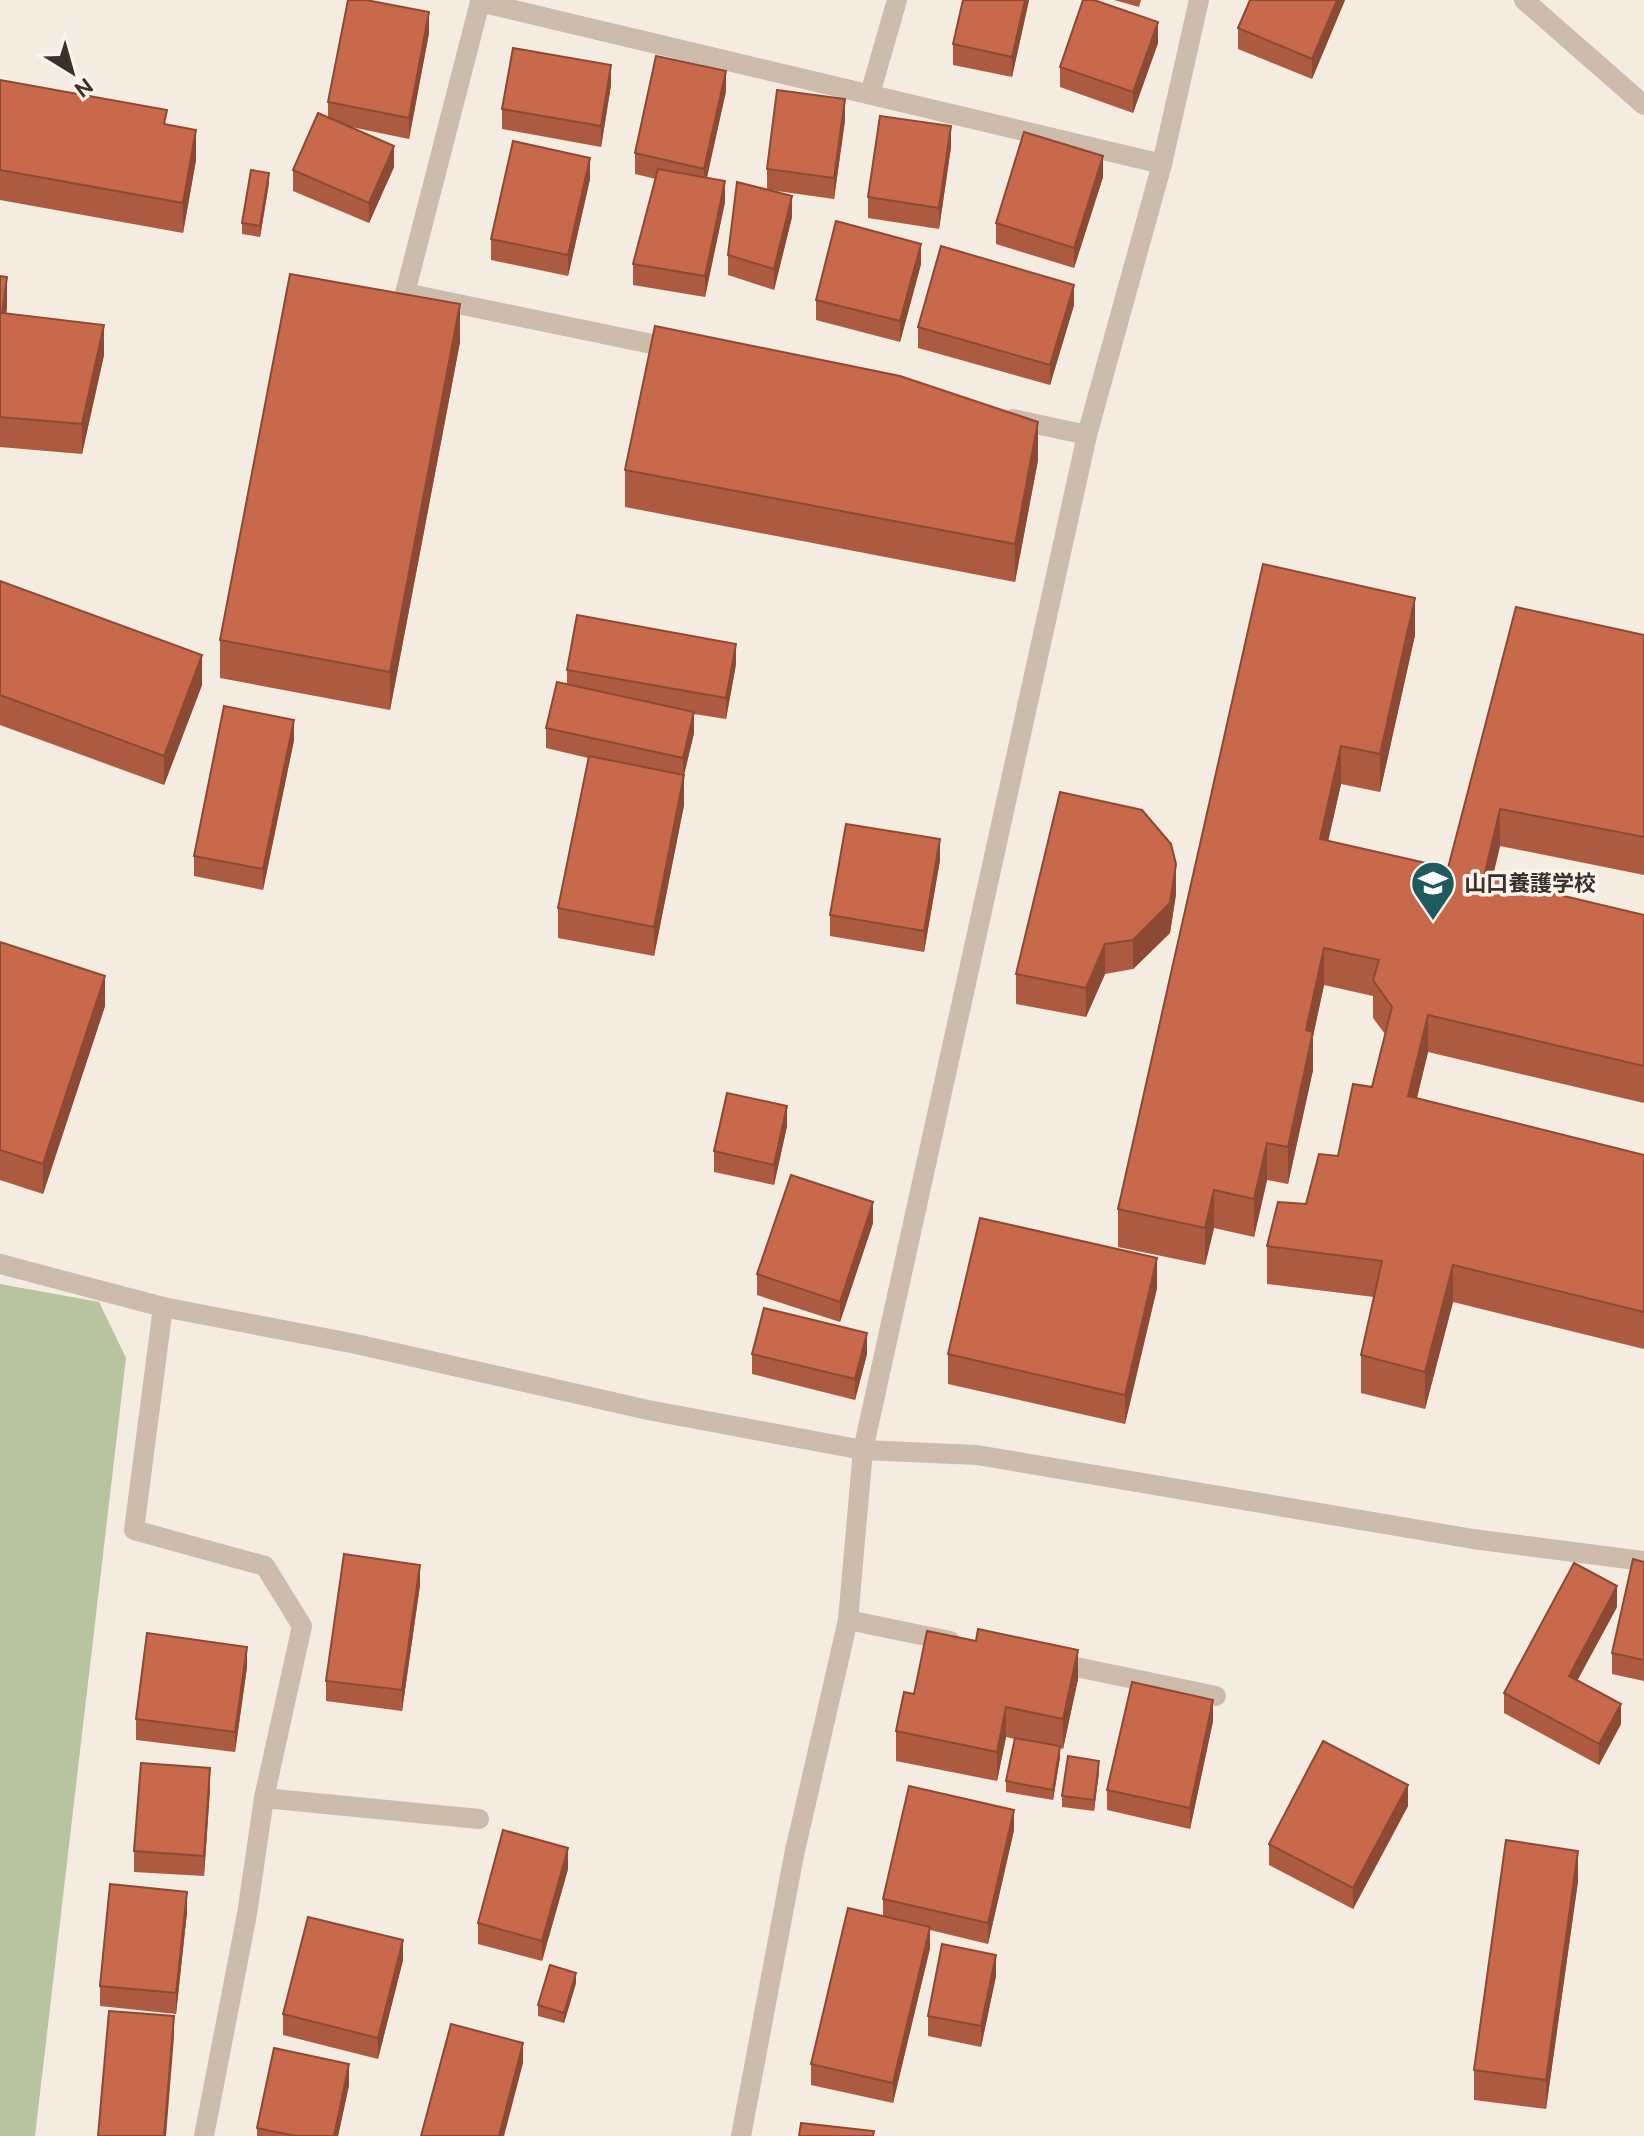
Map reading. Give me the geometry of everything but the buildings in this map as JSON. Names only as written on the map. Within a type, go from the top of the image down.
[{"type":"street","points":[[870,94],[897,0]]},
{"type":"street","points":[[741,2136],[794,1855],[848,1620],[863,1450],[1087,435],[1162,164],[1199,0]]},
{"type":"street","points":[[1524,0],[1644,105]]},
{"type":"street","points":[[700,354],[405,293],[480,1],[1162,164]]},
{"type":"street","points":[[994,415],[1087,435]]},
{"type":"street","points":[[0,1264],[163,1307],[356,1344],[648,1410],[863,1450],[977,1455],[1473,1539],[1644,1561]]},
{"type":"street","points":[[163,1307],[134,1530],[265,1566],[302,1626],[264,1798],[247,1914],[204,2136]]},
{"type":"street","points":[[848,1620],[971,1645]]},
{"type":"street","points":[[1032,1658],[1216,1696]]},
{"type":"street","points":[[264,1798],[479,1819]]},
{"type":"green space","points":[[0,1284],[99,1302],[126,1358],[35,2136],[0,2136]]},
{"type":"place","name":"山口養護学校","points":[[1433,922]]}]
